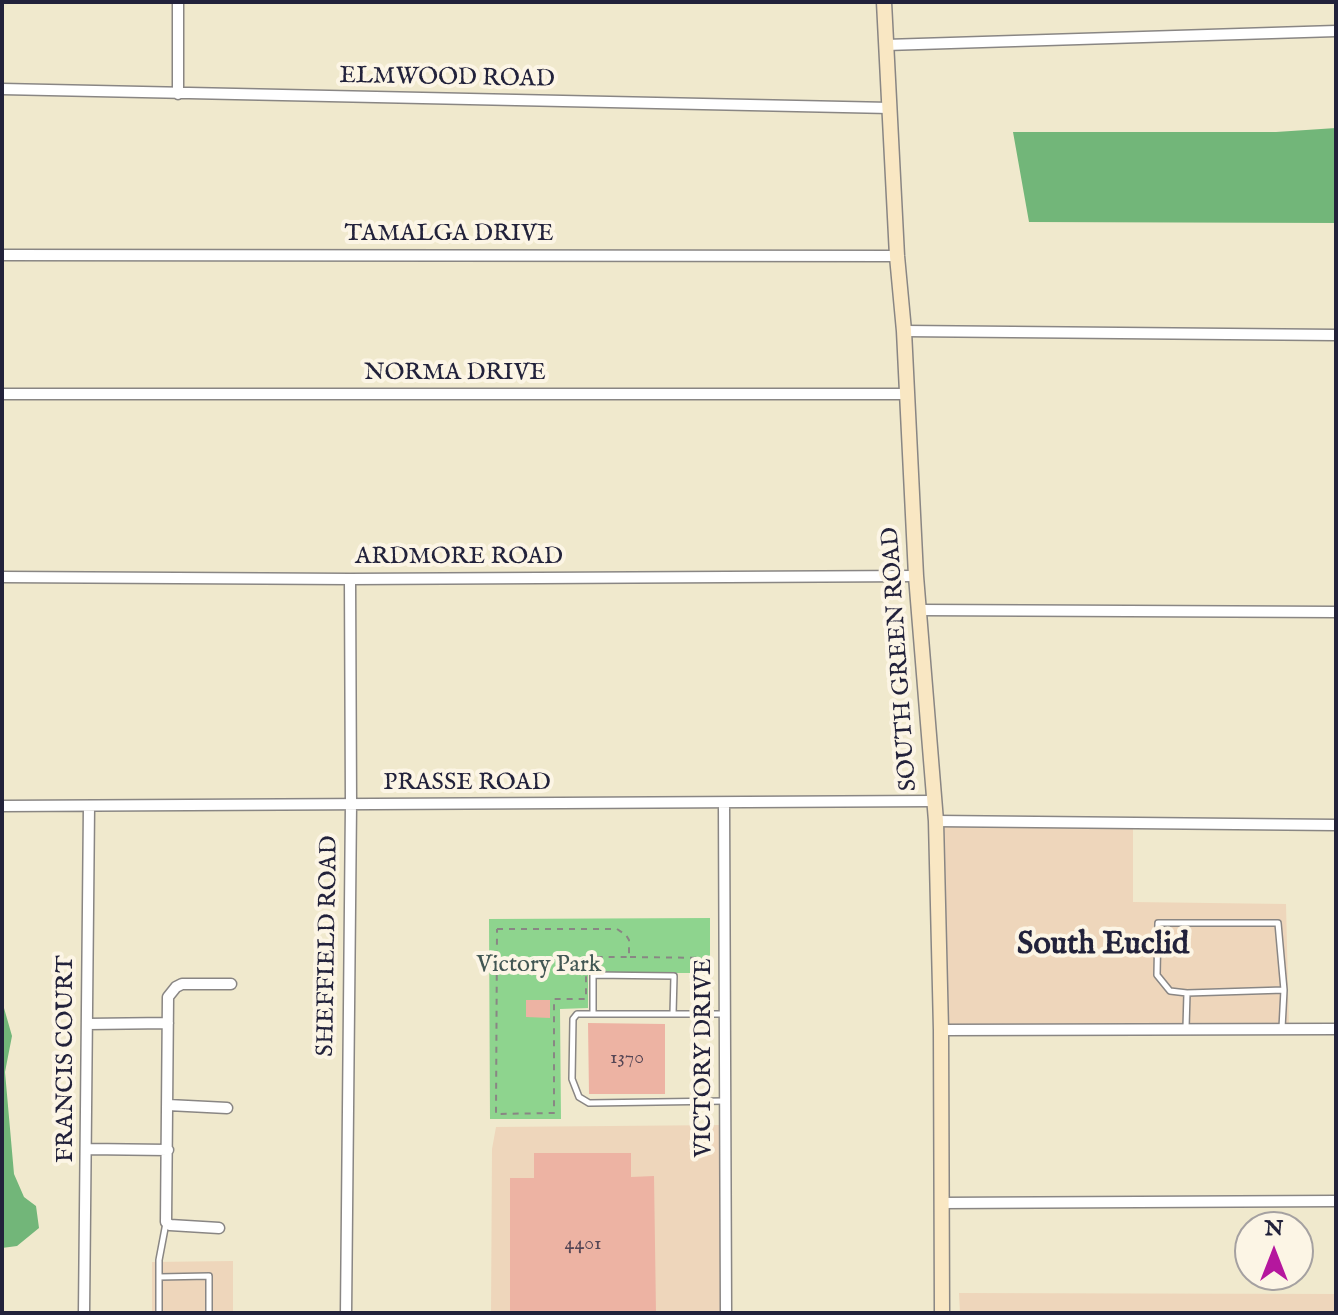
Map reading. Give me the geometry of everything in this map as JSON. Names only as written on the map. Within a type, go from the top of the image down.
[{"type":"main road","name":"SOUTH GREEN ROAD","points":[[884,2],[916,576],[936,821],[941,1030],[942,1313]]},
{"type":"street","points":[[178,2],[178,94]]},
{"type":"street","points":[[886,45],[1336,31]]},
{"type":"street","name":"ELMWOOD ROAD","points":[[2,89],[890,108]]},
{"type":"street","name":"TAMALGA DRIVE","points":[[2,255],[897,256]]},
{"type":"street","points":[[904,331],[1336,335]]},
{"type":"street","name":"NORMA DRIVE","points":[[2,394],[908,394]]},
{"type":"street","name":"ARDMORE ROAD","points":[[2,577],[916,576]]},
{"type":"street","name":"SHEFFIELD ROAD","points":[[346,1313],[350,579]]},
{"type":"street","points":[[920,610],[1336,612]]},
{"type":"street","name":"PRASSE ROAD","points":[[2,806],[933,801]]},
{"type":"street","name":"VICTORY DRIVE","points":[[724,803],[726,1313]]},
{"type":"street","name":"FRANCIS COURT","points":[[84,1313],[89,806]]},
{"type":"street","points":[[936,821],[1336,825]]},
{"type":"street","points":[[219,1228],[170,1225],[166,1222],[168,997],[182,984],[231,984]]},
{"type":"street","points":[[87,1024],[168,1023]]},
{"type":"street","points":[[941,1030],[1336,1029]]},
{"type":"street","points":[[168,1105],[227,1108]]},
{"type":"street","points":[[87,1149],[168,1150]]},
{"type":"street","points":[[941,1203],[1336,1201]]},
{"type":"lane","points":[[1282,1029],[1284,990],[1278,923],[1158,923],[1157,975],[1170,991],[1284,990]]},
{"type":"lane","points":[[593,1013],[593,975],[674,976],[673,1014]]},
{"type":"lane","points":[[1186,1029],[1187,993]]},
{"type":"lane","points":[[725,1014],[577,1014],[573,1019],[572,1079],[579,1097],[589,1103],[725,1101]]},
{"type":"lane","points":[[159,1313],[159,1260],[166,1222]]},
{"type":"lane","points":[[159,1277],[209,1276],[209,1313]]},
{"type":"path","points":[[629,957],[629,940],[617,929],[497,929],[496,1114],[554,1113],[554,999],[586,999],[586,957],[710,958]]},
{"type":"shaded area","points":[[936,821],[1133,823],[1133,902],[1286,904],[1289,1029],[941,1030]]},
{"type":"shaded area","points":[[725,1125],[726,1313],[491,1313],[492,1149],[496,1127]]},
{"type":"shaded area","points":[[233,1261],[233,1313],[152,1313],[152,1262]]},
{"type":"shaded area","points":[[959,1293],[1336,1294],[1336,1313],[960,1313]]},
{"type":"green space","points":[[1336,128],[1336,223],[1029,222],[1013,132],[1276,132]]},
{"type":"green space","name":"Victory Park","points":[[710,918],[710,973],[588,973],[588,1008],[560,1009],[561,1119],[490,1119],[489,919]]},
{"type":"green space","points":[[2,1001],[12,1036],[5,1072],[14,1174],[24,1197],[36,1206],[39,1228],[17,1246],[2,1248]]},
{"type":"building","points":[[526,1000],[550,1000],[550,1018],[526,1017]]},
{"type":"building","points":[[588,1023],[665,1024],[665,1094],[589,1094]]},
{"type":"building","points":[[534,1153],[631,1153],[631,1177],[654,1176],[656,1313],[510,1313],[510,1178],[534,1178]]},
{"type":"district","name":"South Euclid","points":[[1103,946]]}]
